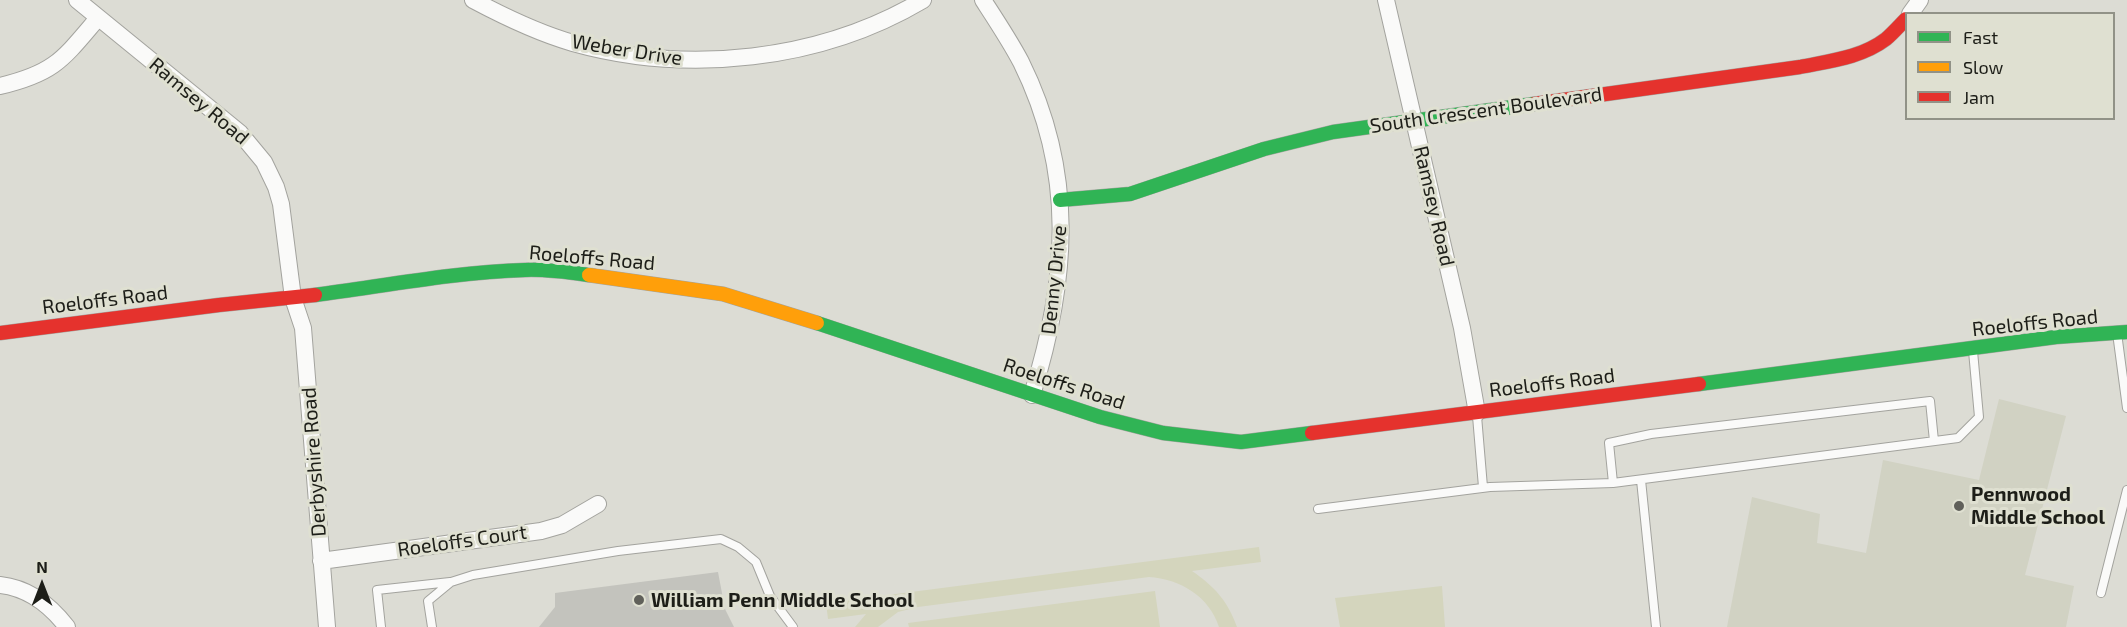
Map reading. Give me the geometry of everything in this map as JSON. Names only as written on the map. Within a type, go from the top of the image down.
[{"type":"street","name":"Ramsey Road","points":[[77,0],[240,133],[264,162],[281,204],[293,298]]},
{"type":"street","name":"Weber Drive","points":[[472,0],[510,20],[573,43],[657,59],[682,60],[766,55],[808,46],[851,33],[895,15],[923,0]]},
{"type":"street","name":"Denny Drive","points":[[983,0],[1021,62],[1034,90],[1058,182],[1061,246],[1056,304],[1032,395]]},
{"type":"street","name":"Ramsey Road","points":[[1386,0],[1462,327],[1477,413]]},
{"type":"street","points":[[0,86],[40,75],[56,65],[98,18]]},
{"type":"street","name":"South Crescent Boulevard","points":[[1060,200],[1130,194],[1298,139],[1333,132],[1800,67],[1848,58],[1869,49],[1886,38],[1905,20]]},
{"type":"street","name":"Roeloffs Road","points":[[0,333],[468,275],[525,270],[556,271],[723,294],[766,306],[1131,426],[1196,438],[1241,442],[2056,337],[2122,332]]},
{"type":"street","name":"Derbyshire Road","points":[[293,298],[303,328],[327,627]]},
{"type":"street","name":"Roeloffs Court","points":[[321,561],[541,531],[562,525],[598,504]]},
{"type":"street","points":[[0,585],[21,590],[37,598],[51,609],[67,627]]},
{"type":"lane","points":[[2122,332],[2127,408]]},
{"type":"lane","points":[[1318,509],[1484,487],[1641,480],[1958,438],[1979,417],[1973,349]]},
{"type":"lane","points":[[1612,483],[1609,443],[1651,434],[1930,401],[1934,441]]},
{"type":"lane","points":[[1477,413],[1484,487]]},
{"type":"lane","points":[[1641,480],[1656,627]]},
{"type":"lane","points":[[2101,593],[2127,490]]},
{"type":"lane","points":[[381,627],[377,590],[451,582],[473,575],[618,551],[721,539],[738,547],[756,562],[770,596],[793,627]]},
{"type":"lane","points":[[432,627],[428,601],[451,582]]},
{"type":"shaded area","name":"Pennwood Middle School","points":[[1999,399],[2066,416],[2025,575],[2074,586],[2066,627],[1727,627],[1752,497],[1820,514],[1817,543],[1866,553],[1883,460],[1979,480]]},
{"type":"green space","points":[[1259,547],[1261,562],[1192,571],[1219,595],[1229,609],[1237,627],[1219,627],[1208,606],[1192,591],[1172,581],[1149,577],[918,607],[898,612],[878,627],[855,627],[866,614],[828,619],[826,603]]},
{"type":"green space","points":[[1442,586],[1445,627],[1340,627],[1335,598]]},
{"type":"green space","points":[[1155,591],[1160,627],[909,627],[908,623]]},
{"type":"building","name":"William Penn Middle School","points":[[718,572],[725,609],[734,627],[539,627],[555,607],[555,593]]},
{"type":"traffic: fast","points":[[1060,200],[1130,194],[1264,149],[1333,132],[1534,104]]},
{"type":"traffic: fast","points":[[315,295],[446,276],[499,271],[541,270],[589,275]]},
{"type":"traffic: fast","points":[[817,323],[1100,417],[1163,433],[1241,442],[1312,433]]},
{"type":"traffic: fast","points":[[1699,384],[2056,337],[2127,332]]},
{"type":"traffic: slow","points":[[589,275],[723,294],[817,323]]},
{"type":"traffic: jam","points":[[1534,104],[1833,61],[1866,51],[1889,37],[1905,20]]},
{"type":"traffic: jam","points":[[0,333],[315,295]]},
{"type":"traffic: jam","points":[[1312,433],[1699,384]]},
{"type":"place","name":"Pennwood Middle School","points":[[1959,506]]},
{"type":"place","name":"William Penn Middle School","points":[[639,600]]}]
